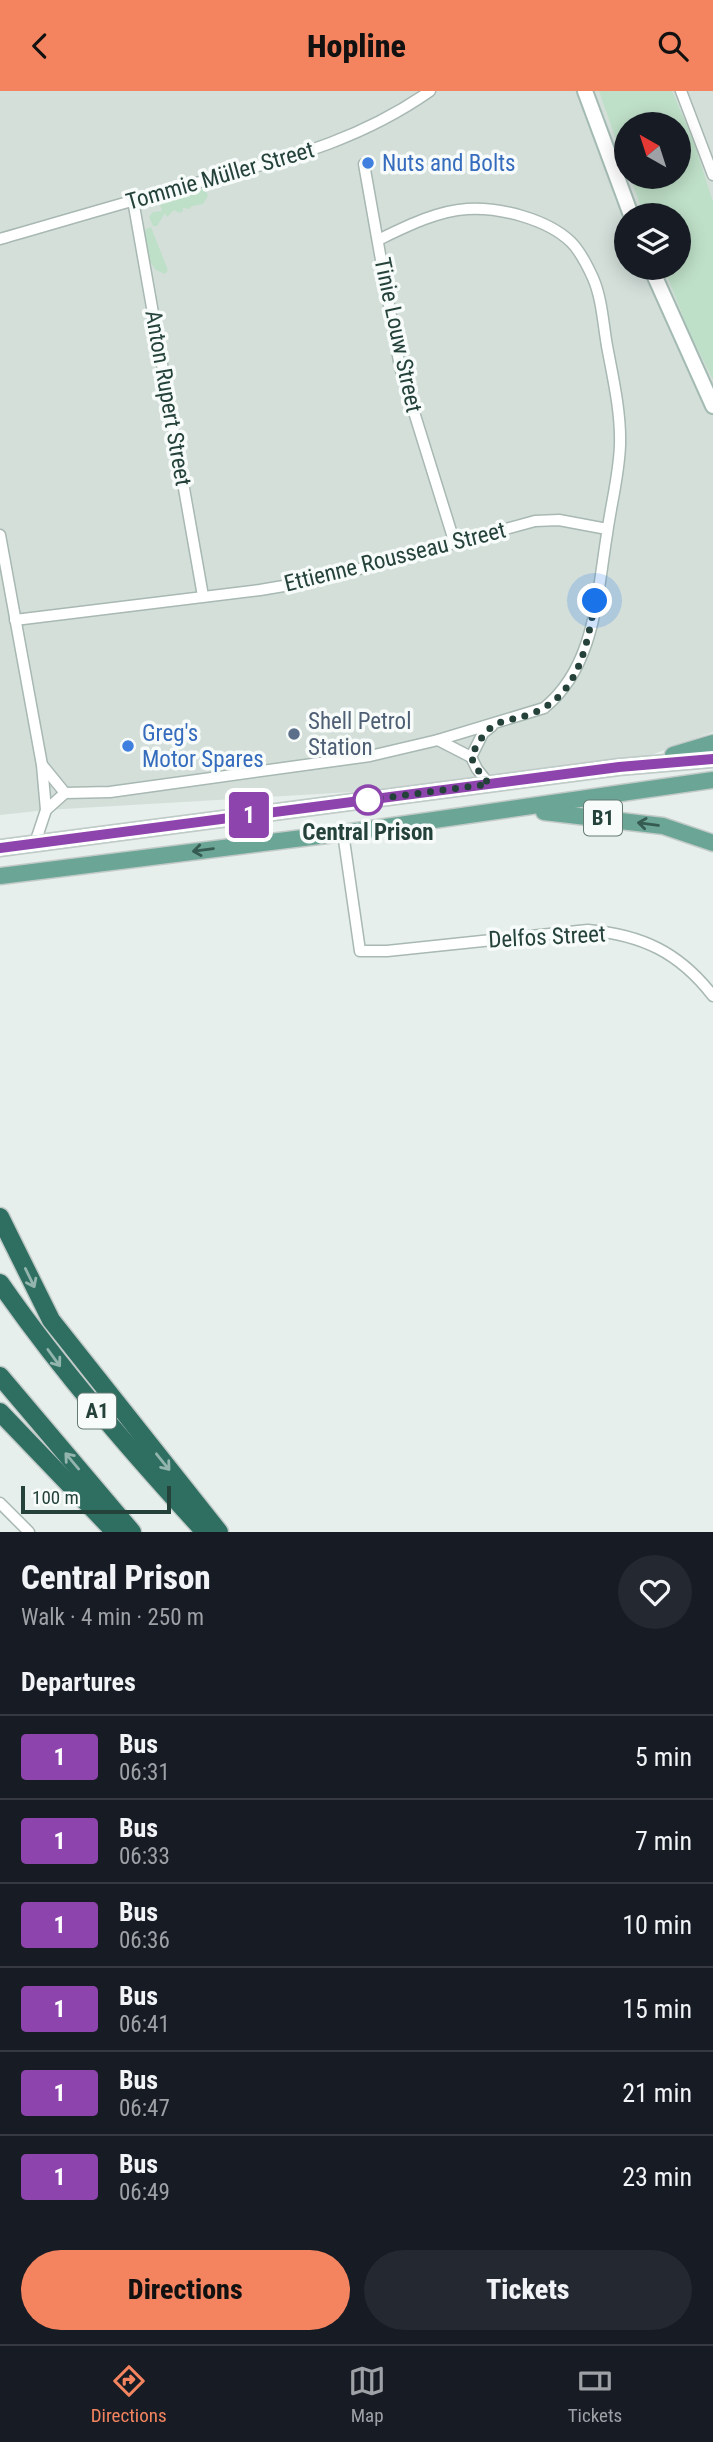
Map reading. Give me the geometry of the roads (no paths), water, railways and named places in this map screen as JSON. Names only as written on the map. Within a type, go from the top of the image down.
[{"type":"highway","points":[[0,1217],[51,1320],[219,1532]]},
{"type":"highway","name":"A1","points":[[0,1283],[60,1367],[205,1532]]},
{"type":"highway","name":"A1","points":[[0,1376],[132,1532]]},
{"type":"highway","points":[[0,1412],[116,1532]]},
{"type":"main road","points":[[585,91],[627,203]]},
{"type":"main road","points":[[656,280],[713,406]]},
{"type":"main road","points":[[703,387],[713,417]]},
{"type":"main road","points":[[619,767],[713,743]]},
{"type":"main road","name":"B1","points":[[0,848],[619,767],[713,759]]},
{"type":"main road","name":"B1","points":[[0,876],[343,833],[713,780]]},
{"type":"main road","name":"B1","points":[[489,813],[556,812],[663,826],[713,843]]},
{"type":"street","name":"Tommie Müller Street","points":[[0,239],[322,148],[399,113],[430,91]]},
{"type":"street","points":[[681,91],[713,174]]},
{"type":"street","name":"Tinie Louw Street","points":[[364,164],[400,367],[455,544]]},
{"type":"street","name":"Anton Rupert Street","points":[[133,200],[203,596]]},
{"type":"street","points":[[46,810],[65,793],[110,792],[322,764],[438,740],[544,708],[558,697],[577,669],[588,639],[616,486],[619,455],[618,408],[598,293],[592,276],[573,244],[556,230],[499,211],[467,209],[436,215],[378,240]]},
{"type":"street","name":"Ettienne Rousseau Street","points":[[15,620],[319,580],[535,521],[559,520],[607,529]]},
{"type":"street","points":[[0,535],[42,765],[46,810],[35,843]]},
{"type":"street","points":[[471,757],[484,733],[495,724]]},
{"type":"street","points":[[438,740],[471,757],[489,784]]},
{"type":"street","points":[[42,765],[65,793]]},
{"type":"street","name":"Delfos Street","points":[[343,833],[360,951],[387,951],[588,930],[613,933],[640,939],[668,953],[695,975],[713,996]]},
{"type":"street","points":[[0,1503],[29,1532]]},
{"type":"place","name":"Nuts and Bolts","points":[[368,163]]},
{"type":"place","name":"Shell Petrol Station","points":[[294,734]]},
{"type":"place","name":"Greg's Motor Spares","points":[[128,746]]},
{"type":"place","name":"Central Prison","points":[[368,800]]}]
